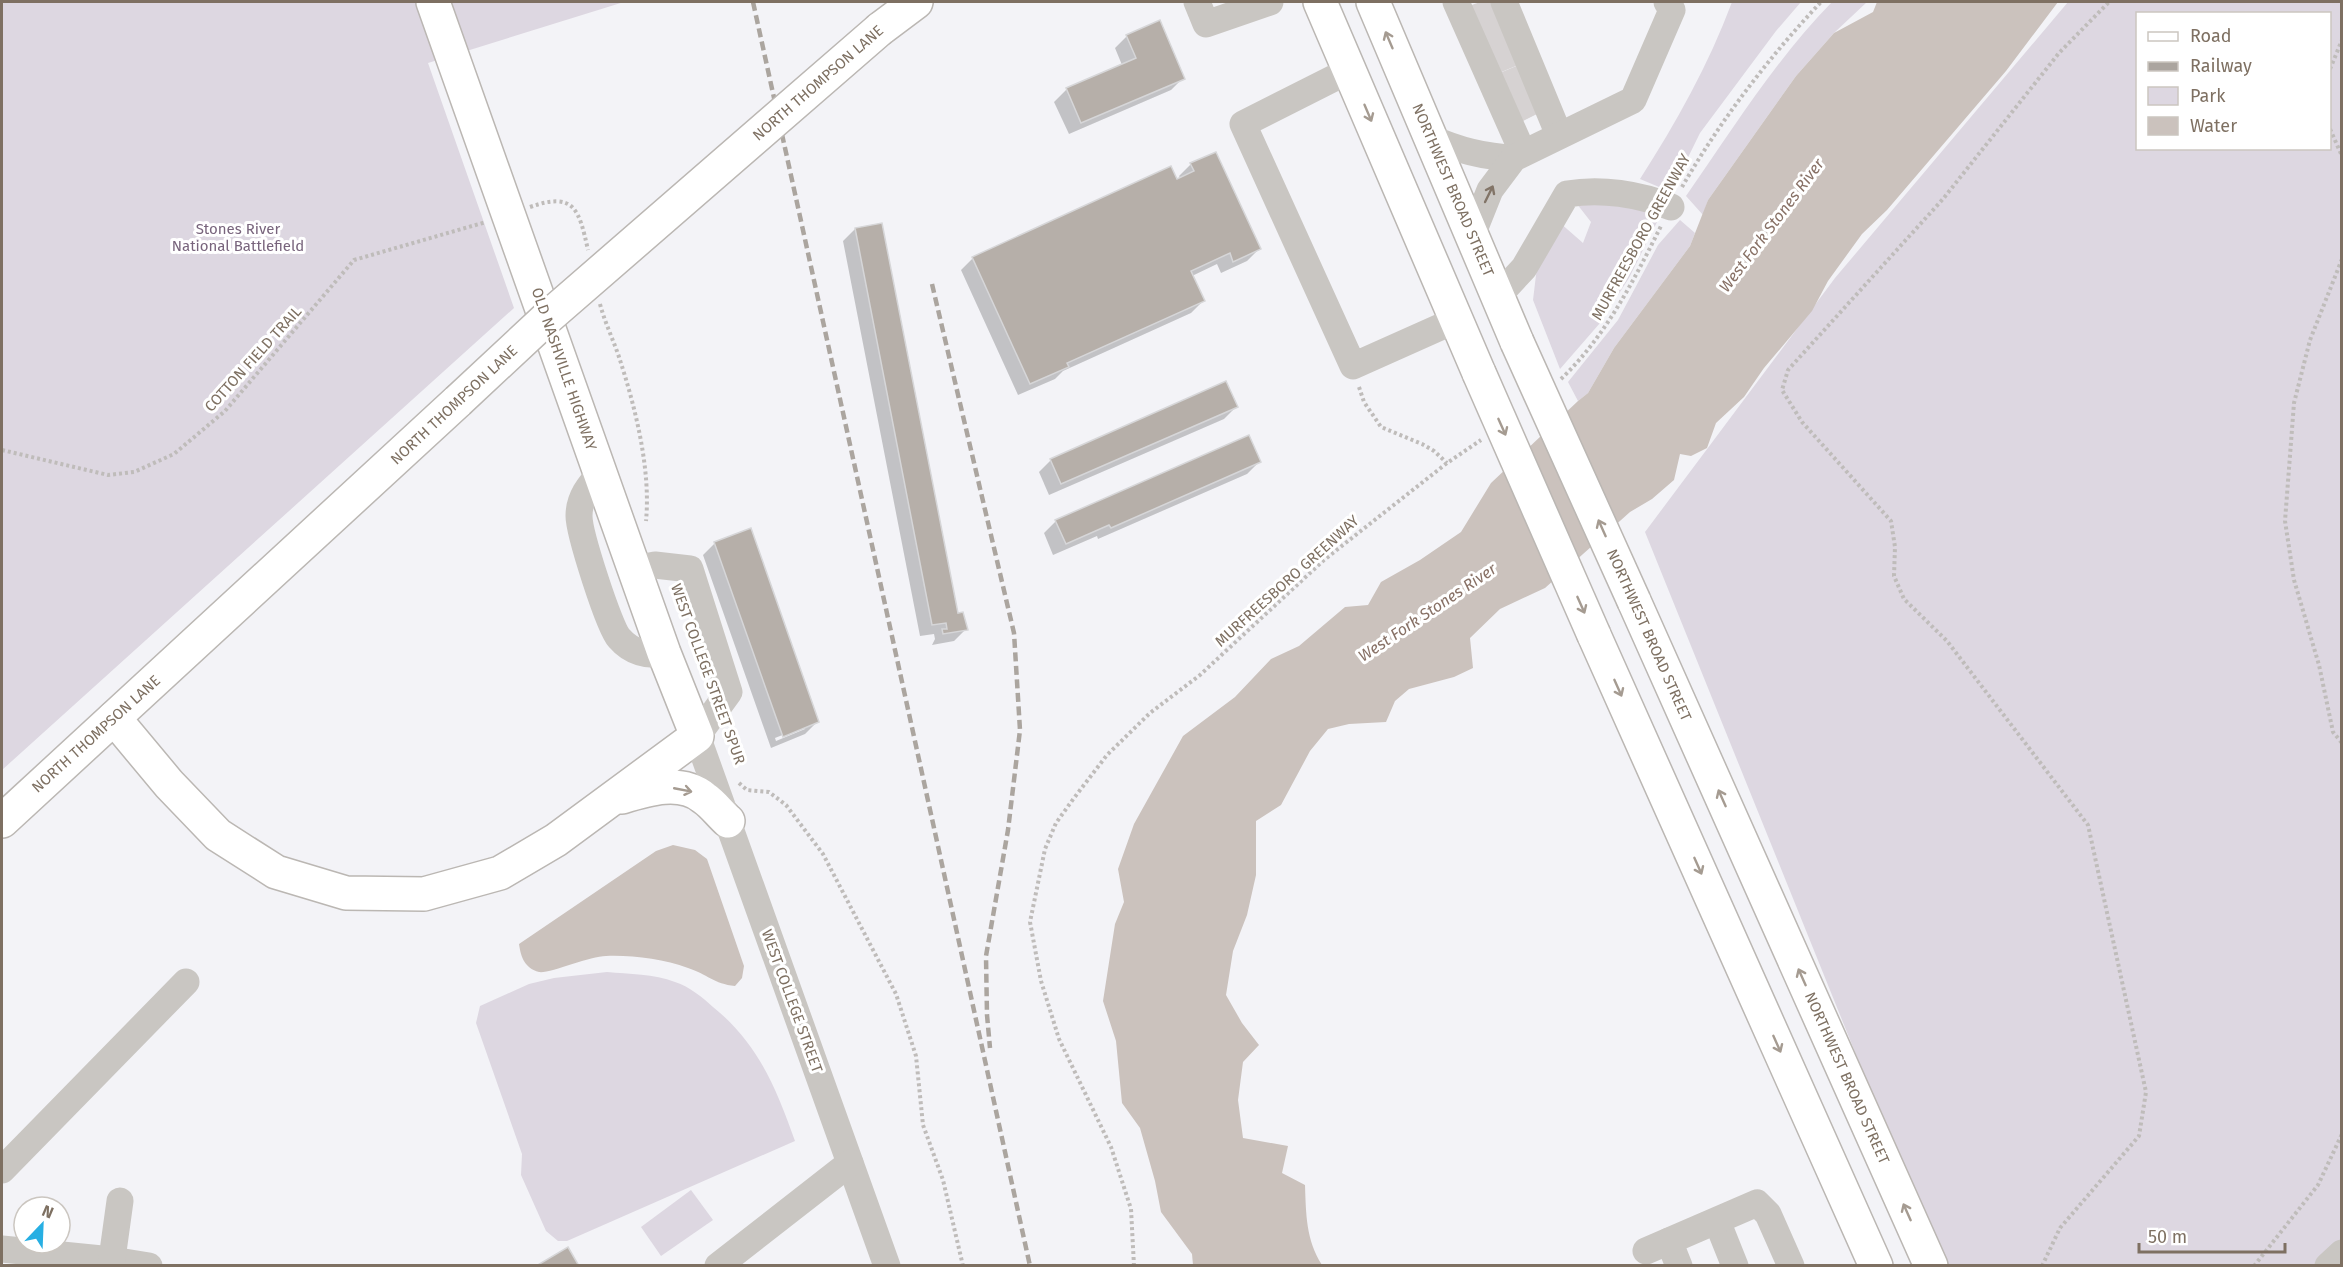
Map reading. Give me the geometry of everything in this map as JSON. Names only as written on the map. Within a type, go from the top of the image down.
[{"type":"main road","name":"OLD NASHVILLE HIGHWAY","points":[[433,2],[664,653],[697,736]]},
{"type":"main road","name":"NORTH THOMPSON LANE","points":[[2,821],[547,318],[879,29],[916,2]]},
{"type":"main road","points":[[1320,2],[1594,635],[1876,1266]]},
{"type":"main road","name":"NORTHWEST BROAD STREET","points":[[1373,2],[1517,342],[1931,1266]]},
{"type":"main road","points":[[114,718],[169,784],[218,835],[276,872],[346,893],[424,894],[500,873],[556,840],[697,736]]},
{"type":"main road","points":[[606,802],[654,787],[686,789],[703,796],[728,821]]},
{"type":"street","points":[[1197,2],[1206,24],[1270,2]]},
{"type":"street","points":[[1472,235],[1490,190],[1519,155],[1633,100],[1672,10],[1667,2]]},
{"type":"street","points":[[1509,25],[1525,95],[1519,155]]},
{"type":"street","points":[[1474,36],[1497,88],[1525,95],[1559,135]]},
{"type":"street","points":[[1350,70],[1243,124],[1353,366],[1456,320]]},
{"type":"street","points":[[1431,138],[1464,151],[1519,155]]},
{"type":"street","points":[[1498,296],[1524,268],[1566,194],[1586,190],[1620,194],[1653,200],[1671,207]]},
{"type":"street","points":[[601,472],[585,489],[579,515],[582,536],[605,605],[618,638],[638,652],[653,655],[664,653]]},
{"type":"street","points":[[635,569],[655,565],[690,569],[729,692],[697,736]]},
{"type":"street","name":"WEST COLLEGE STREET","points":[[697,736],[887,1266]]},
{"type":"street","points":[[2,1170],[186,982]]},
{"type":"street","points":[[718,1266],[850,1163]]},
{"type":"street","points":[[112,1263],[120,1201]]},
{"type":"street","points":[[1664,1252],[1717,1221],[1757,1203],[1768,1214],[1791,1266]]},
{"type":"street","points":[[1717,1221],[1736,1266]]},
{"type":"street","points":[[2,1249],[149,1266]]},
{"type":"street","points":[[2328,1266],[2342,1253]]},
{"type":"path","name":"MURFREESBORO GREENWAY","points":[[1558,382],[1574,366],[1604,328],[1634,279],[1702,153],[1744,95],[1821,2]]},
{"type":"path","points":[[2042,1266],[2060,1228],[2139,1136],[2146,1092],[2088,825],[1947,641],[1904,599],[1894,576],[1895,547],[1891,521],[1802,422],[1782,390],[1788,370],[1943,199],[2059,53],[2109,2]]},
{"type":"path","points":[[2331,67],[2342,40]]},
{"type":"path","points":[[2331,131],[2342,156]]},
{"type":"path","points":[[509,214],[550,201],[562,200],[574,208],[580,220],[590,258]]},
{"type":"path","name":"COTTON FIELD TRAIL","points":[[2,450],[108,475],[134,472],[174,454],[225,411],[354,260],[509,214]]},
{"type":"path","points":[[2342,259],[2310,340],[2294,403],[2285,521],[2294,580],[2319,666],[2333,732],[2342,743]]},
{"type":"path","points":[[600,301],[605,323],[626,378],[641,445],[648,498],[645,529]]},
{"type":"path","points":[[1353,366],[1364,402],[1381,427],[1422,444],[1447,463]]},
{"type":"path","name":"MURFREESBORO GREENWAY","points":[[1134,1266],[1131,1209],[1111,1147],[1059,1039],[1041,981],[1029,922],[1045,849],[1056,823],[1107,755],[1150,713],[1200,675],[1324,560],[1447,463],[1485,437]]},
{"type":"path","name":"WEST COLLEGE STREET SPUR","points":[[733,776],[747,790],[769,792],[786,805],[824,854],[896,994],[916,1056],[923,1125],[943,1180],[963,1266]]},
{"type":"path","points":[[2254,1266],[2318,1185],[2342,1134]]},
{"type":"green space","name":"Stones River National Battlefield","points":[[2,2],[624,2],[428,63],[514,308],[2,770]]},
{"type":"green space","points":[[1732,2],[1801,2],[1776,31],[1700,133],[1671,192],[1640,179],[1691,93]]},
{"type":"green space","points":[[1832,2],[1867,2],[1834,33],[1796,76],[1708,200],[1703,215],[1686,196],[1773,71]]},
{"type":"green space","points":[[2068,2],[2341,2],[2341,1265],[1941,1265],[1645,532],[1835,278]]},
{"type":"green space","points":[[1577,204],[1648,205],[1657,222],[1629,278],[1600,323],[1560,369],[1533,300],[1537,267],[1559,222],[1583,243],[1591,222]]},
{"type":"green space","points":[[1680,220],[1695,233],[1690,246],[1614,348],[1588,393],[1578,401],[1568,382],[1618,320],[1658,245]]},
{"type":"green space","points":[[607,972],[650,976],[680,984],[691,989],[729,1021],[754,1051],[764,1068],[795,1141],[567,1241],[558,1241],[546,1231],[521,1175],[522,1154],[476,1023],[480,1006],[529,984],[554,978]]},
{"type":"green space","points":[[691,1190],[713,1220],[661,1256],[641,1227]]},
{"type":"water","name":"West Fork Stones River","points":[[1877,2],[2058,2],[2006,71],[1887,210],[1862,234],[1828,281],[1812,311],[1764,368],[1744,397],[1716,423],[1707,448],[1691,456],[1680,454],[1674,480],[1652,499],[1630,512],[1545,588],[1500,609],[1470,638],[1473,668],[1454,677],[1409,689],[1395,701],[1386,722],[1349,724],[1328,729],[1310,751],[1281,805],[1256,821],[1256,875],[1247,915],[1233,951],[1226,995],[1242,1023],[1259,1045],[1243,1062],[1238,1100],[1243,1138],[1288,1146],[1282,1173],[1305,1185],[1310,1236],[1322,1265],[1193,1265],[1192,1254],[1161,1212],[1140,1128],[1122,1103],[1116,1041],[1103,1001],[1115,924],[1124,902],[1118,869],[1134,824],[1183,736],[1235,697],[1271,659],[1299,646],[1345,607],[1368,605],[1381,582],[1420,560],[1461,532],[1491,483],[1588,393],[1614,348],[1690,246],[1708,200],[1796,76],[1834,33],[1873,12]]},
{"type":"water","points":[[673,845],[695,850],[707,859],[744,966],[742,978],[735,986],[721,983],[695,970],[637,957],[599,957],[544,972],[534,970],[527,965],[519,944],[656,851]]},
{"type":"building","points":[[1160,20],[1185,79],[1081,123],[1066,88],[1136,58],[1126,35]]},
{"type":"building","points":[[1216,152],[1261,249],[1233,262],[1230,253],[1191,271],[1205,301],[1067,363],[1069,367],[1030,384],[972,257],[1171,166],[1177,179],[1194,171],[1190,163]]},
{"type":"building","points":[[882,223],[958,613],[963,612],[968,630],[943,634],[942,629],[947,629],[946,623],[932,625],[855,228]]},
{"type":"building","points":[[1226,381],[1238,407],[1061,484],[1050,459]]},
{"type":"building","points":[[1249,435],[1261,462],[1111,528],[1109,525],[1066,544],[1055,520]]},
{"type":"building","points":[[751,528],[819,722],[783,737],[714,542]]},
{"type":"building","points":[[568,1247],[579,1266],[536,1266]]},
{"type":"tunnel","points":[[1470,20],[1495,11]]},
{"type":"tunnel","points":[[1478,40],[1503,30]]},
{"type":"tunnel","points":[[1488,63],[1514,52]]},
{"type":"tunnel","points":[[1499,88],[1525,77]]},
{"type":"tunnel","points":[[1511,112],[1535,100]]},
{"type":"railway","points":[[753,2],[1030,1266]]},
{"type":"railway","points":[[932,284],[1014,633],[1020,730],[1008,830],[986,956],[990,1048]]}]
